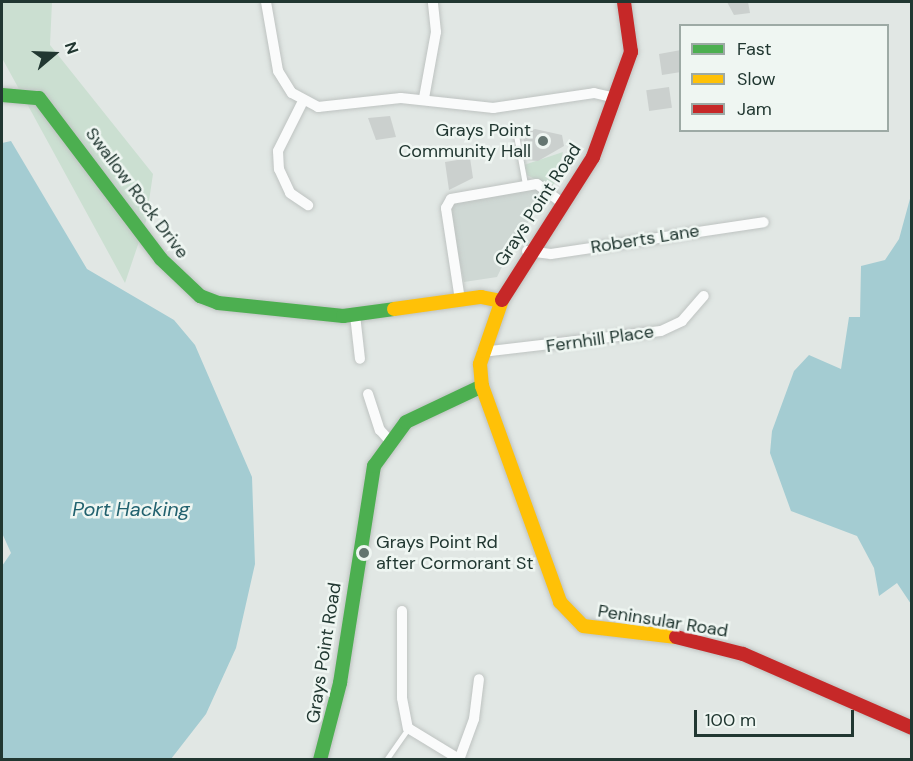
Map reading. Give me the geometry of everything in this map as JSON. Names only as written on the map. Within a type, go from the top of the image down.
[{"type":"street","points":[[266,2],[278,71],[303,101],[333,108],[424,98],[493,108],[594,93],[616,98]]},
{"type":"street","points":[[424,98],[436,32],[433,2]]},
{"type":"street","name":"Grays Point Road","points":[[320,759],[340,684],[374,466],[389,440],[406,422],[482,386],[482,352],[501,301],[527,251],[593,157],[616,98],[631,52],[624,2]]},
{"type":"street","name":"Swallow Rock Drive","points":[[2,94],[39,98],[161,259],[200,296],[218,303],[355,315],[460,300],[501,301]]},
{"type":"street","points":[[303,101],[278,151],[279,169],[290,193],[308,205]]},
{"type":"street","points":[[460,300],[446,208],[451,199],[525,184],[537,184],[561,202]]},
{"type":"street","name":"Roberts Lane","points":[[527,251],[550,254],[764,222]]},
{"type":"street","name":"Fernhill Place","points":[[482,352],[661,331],[682,321],[704,296]]},
{"type":"street","points":[[355,315],[360,359]]},
{"type":"street","name":"Peninsular Road","points":[[482,386],[570,617],[591,628],[675,638],[743,654],[912,728]]},
{"type":"street","points":[[368,393],[380,430],[389,440]]},
{"type":"street","points":[[402,611],[402,698],[408,728],[459,759],[474,719],[479,679]]},
{"type":"lane","points":[[516,135],[525,184]]},
{"type":"lane","points":[[386,759],[408,728]]},
{"type":"shaded area","points":[[535,186],[548,196],[516,238],[497,277],[464,282],[448,207],[457,197]]},
{"type":"green space","points":[[2,2],[52,2],[50,45],[153,174],[146,221],[125,283],[2,58]]},
{"type":"green space","points":[[563,152],[553,189],[527,175],[524,165]]},
{"type":"water","name":"Port Hacking","points":[[11,141],[87,269],[174,320],[195,345],[252,477],[255,564],[236,648],[206,714],[171,759],[2,759],[2,566],[11,553],[2,533],[2,143]]},
{"type":"water","points":[[911,195],[912,604],[897,583],[879,596],[874,568],[857,536],[791,511],[770,453],[772,431],[794,371],[809,355],[841,369],[849,317],[860,317],[861,266],[885,260],[899,239]]},
{"type":"building","points":[[727,2],[748,2],[750,13],[734,15]]},
{"type":"building","points":[[679,50],[679,72],[662,75],[659,54]]},
{"type":"building","points":[[669,87],[672,108],[649,111],[646,90]]},
{"type":"building","points":[[390,116],[396,137],[376,140],[368,118]]},
{"type":"building","name":"Grays Point Community Hall","points":[[535,129],[562,135],[564,146],[538,161],[526,160],[523,134]]},
{"type":"building","points":[[470,158],[473,178],[449,190],[445,162]]},
{"type":"traffic: fast","points":[[2,95],[39,98],[161,259],[200,296],[218,303],[343,316],[394,309]]},
{"type":"traffic: fast","points":[[320,760],[340,683],[374,466],[406,422],[482,386]]},
{"type":"traffic: slow","points":[[394,309],[481,297],[501,301]]},
{"type":"traffic: slow","points":[[502,300],[480,364],[482,386],[560,602],[583,626],[676,637]]},
{"type":"traffic: jam","points":[[502,300],[593,157],[631,52],[624,2]]},
{"type":"traffic: jam","points":[[676,637],[743,654],[912,728]]},
{"type":"place","name":"Grays Point Community Hall","points":[[543,141]]},
{"type":"place","name":"Grays Point Rd after Cormorant St","points":[[364,553]]}]
